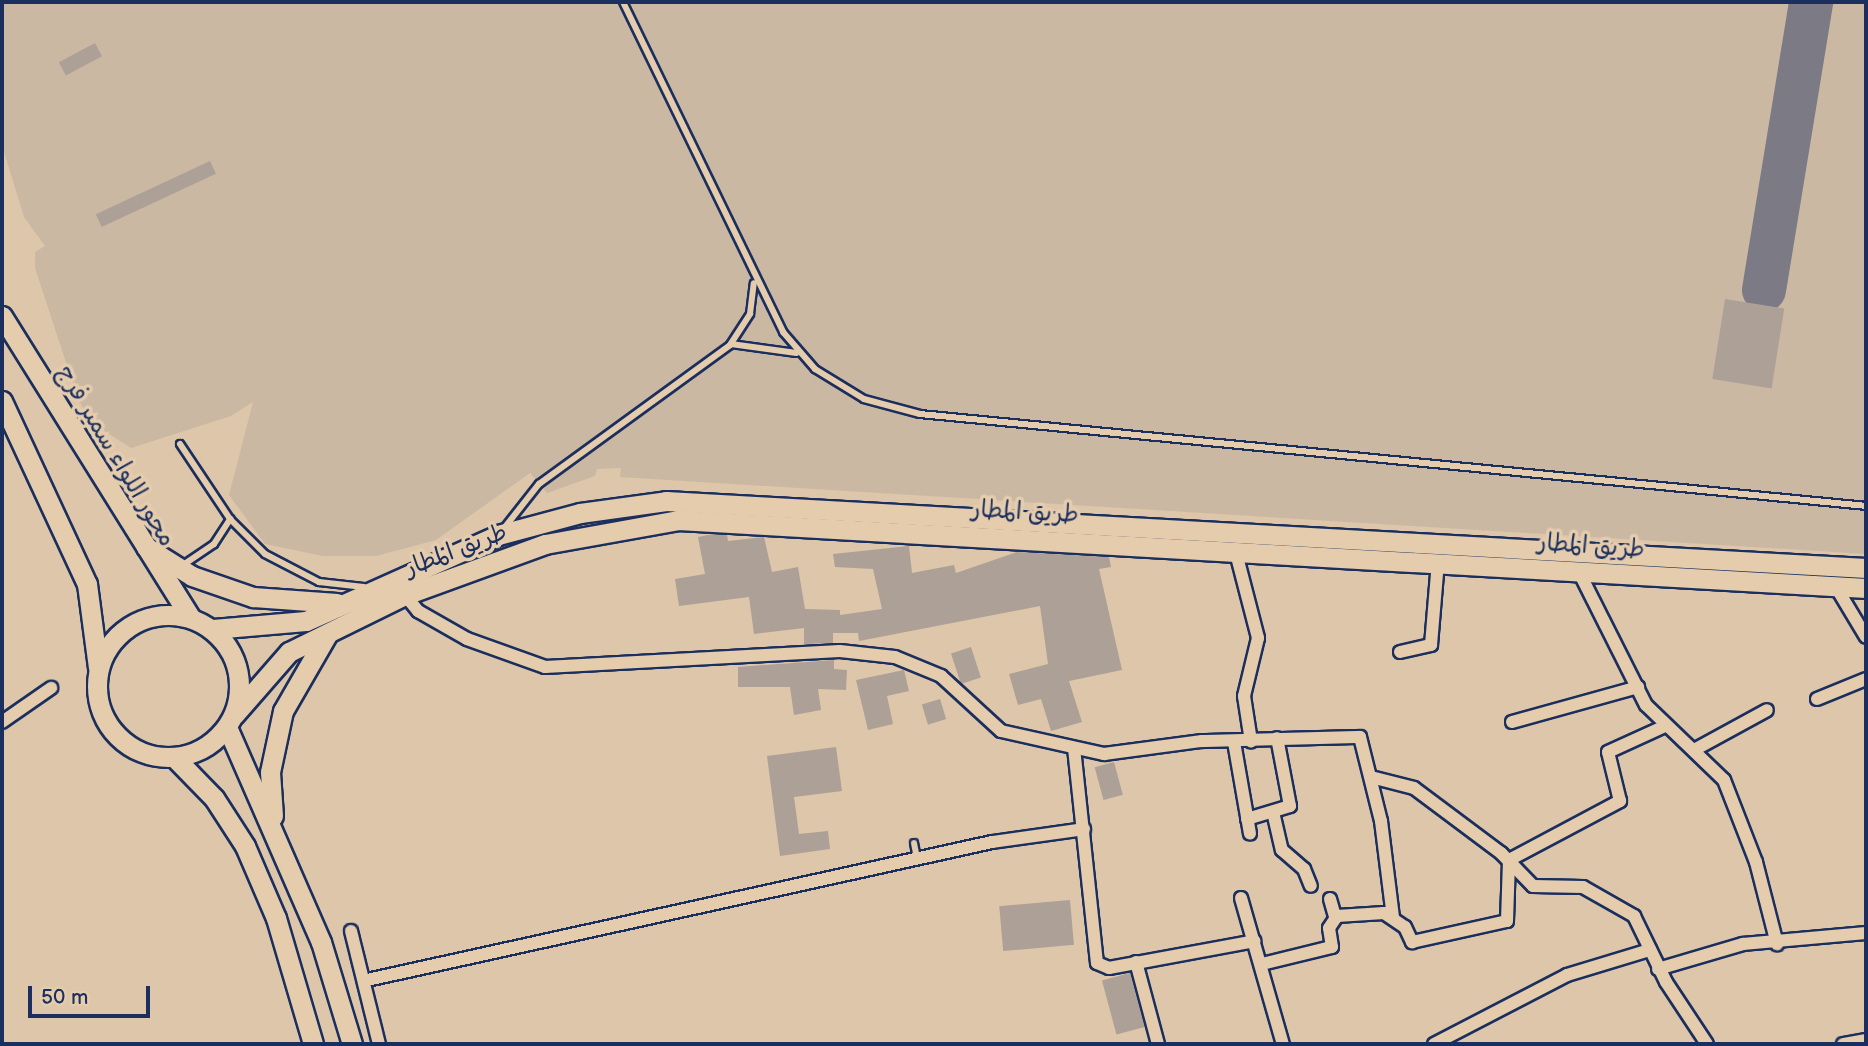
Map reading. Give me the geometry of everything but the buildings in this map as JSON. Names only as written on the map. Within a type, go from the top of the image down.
[{"type":"main road","name":"محور اللواء سمير فرج","points":[[2,316],[138,540],[191,618]]},
{"type":"main road","points":[[2,401],[87,584],[101,712],[117,735],[139,751],[174,757],[206,746],[230,721]]},
{"type":"main road","name":"طريق المطار","points":[[213,629],[284,627],[349,602],[498,536],[619,506],[709,501],[1866,568]]},
{"type":"main road","name":"طريق المطار","points":[[230,721],[267,670],[330,630],[405,595],[505,556],[591,533],[678,520],[1236,549],[1866,588]]},
{"type":"main road","points":[[498,536],[505,556]]},
{"type":"main road","points":[[138,540],[177,567],[253,597],[349,602]]},
{"type":"main road","points":[[1755,581],[1756,561]]},
{"type":"main road","points":[[98,670],[110,643],[133,623],[161,615],[191,618],[213,629],[236,663],[230,721],[321,942],[352,1044]]},
{"type":"main road","points":[[277,834],[270,803],[275,741],[295,682],[330,630]]},
{"type":"main road","points":[[174,757],[214,798],[245,846],[276,918],[313,1044]]},
{"type":"street","points":[[1236,549],[1258,638],[1244,696],[1251,741]]},
{"type":"street","points":[[1400,652],[1431,645],[1438,561]]},
{"type":"street","points":[[1578,570],[1638,687],[1665,726],[1714,766],[1733,799],[1777,944]]},
{"type":"street","points":[[1836,587],[1866,638]]},
{"type":"street","points":[[405,595],[418,611],[458,634],[545,667],[840,651],[895,657],[941,676],[1001,731],[1110,754],[1278,738],[1360,737],[1371,777],[1394,918],[1410,942],[1507,922],[1509,860]]},
{"type":"street","points":[[1817,699],[1866,679]]},
{"type":"street","points":[[1512,722],[1638,687]]},
{"type":"street","points":[[2,722],[51,688]]},
{"type":"street","points":[[1694,750],[1767,710]]},
{"type":"street","points":[[1509,860],[1620,801],[1608,752],[1665,726]]},
{"type":"street","points":[[1247,818],[1273,813],[1290,806],[1278,738]]},
{"type":"street","points":[[1234,742],[1250,834]]},
{"type":"street","points":[[1073,748],[1084,828],[1094,957],[1103,967],[1255,941]]},
{"type":"street","points":[[1371,777],[1414,788],[1509,860],[1533,886],[1583,887],[1628,912],[1658,969],[1707,1044]]},
{"type":"street","points":[[1273,813],[1282,850],[1303,867],[1311,886]]},
{"type":"street","points":[[367,980],[917,861],[1084,828]]},
{"type":"street","points":[[1241,898],[1283,1044]]},
{"type":"street","points":[[1262,964],[1332,947],[1335,917],[1330,899]]},
{"type":"street","points":[[1335,917],[1378,912],[1394,918]]},
{"type":"street","points":[[351,931],[367,980],[379,1044]]},
{"type":"street","points":[[1658,969],[1743,944],[1777,944],[1866,933]]},
{"type":"street","points":[[1434,1044],[1567,975],[1650,950]]},
{"type":"street","points":[[1136,962],[1158,1044]]},
{"type":"street","points":[[1843,1044],[1866,1040]]},
{"type":"lane","points":[[623,2],[753,277],[798,353],[864,399],[920,414],[1866,506]]},
{"type":"lane","points":[[498,536],[539,484],[730,345],[750,314],[753,277]]},
{"type":"lane","points":[[730,345],[798,353]]},
{"type":"lane","points":[[180,444],[230,519],[291,570],[319,582],[380,587]]},
{"type":"lane","points":[[177,567],[204,554],[230,519]]},
{"type":"lane","points":[[914,843],[917,861]]},
{"type":"shaded area","points":[[2,2],[1866,2],[1866,554],[620,477],[621,468],[597,469],[595,476],[547,493],[530,473],[436,540],[376,556],[323,556],[265,544],[229,495],[253,402],[231,416],[131,448],[92,423],[78,399],[35,268],[35,252],[45,246],[24,217],[2,145]]},
{"type":"taxiway","points":[[1764,290],[1811,2]]}]
